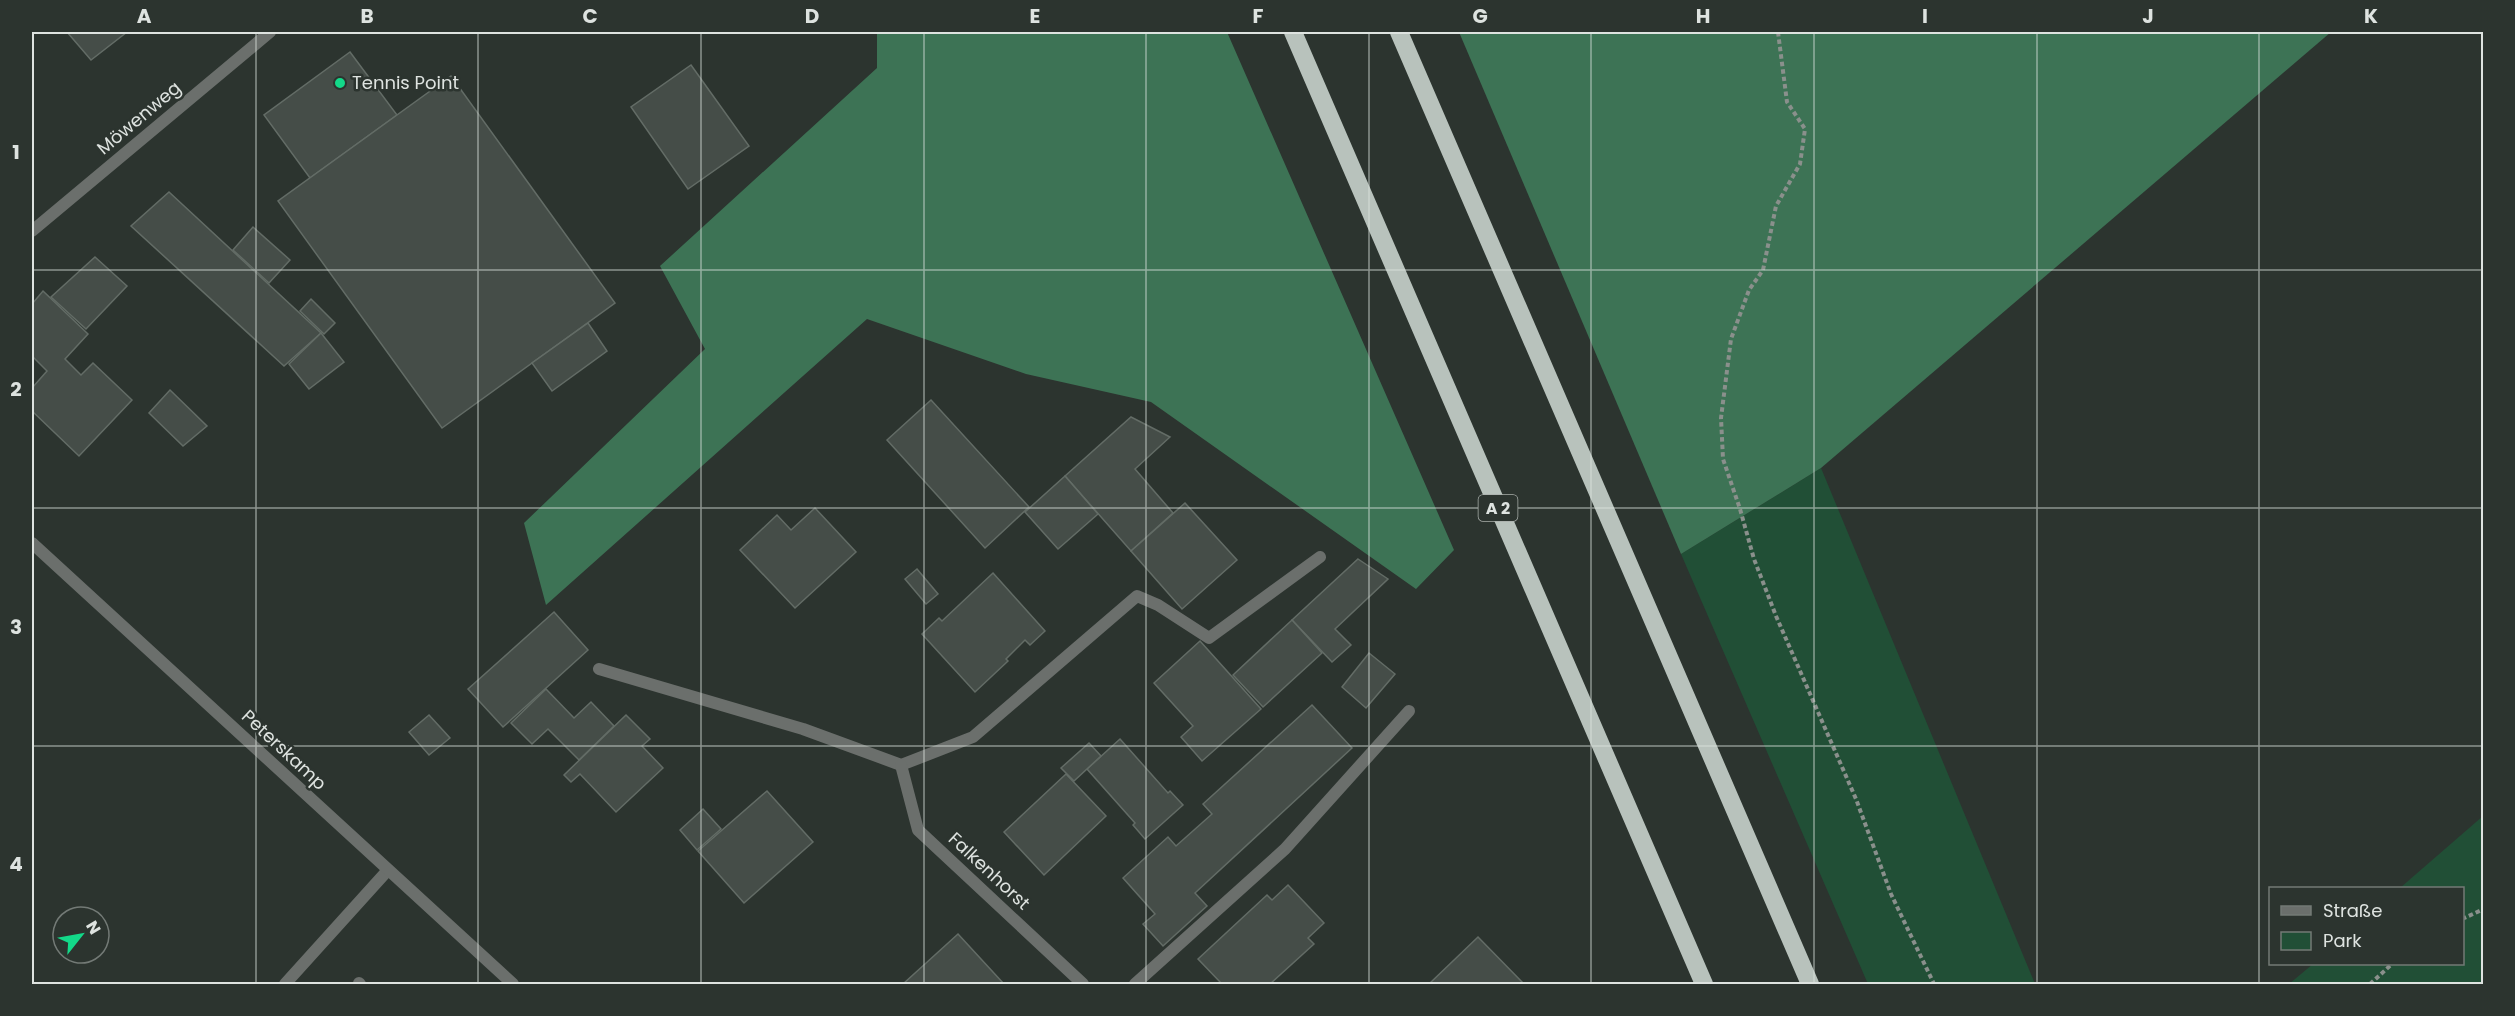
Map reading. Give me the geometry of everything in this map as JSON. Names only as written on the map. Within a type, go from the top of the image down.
[{"type":"highway","name":"A 2","points":[[1293,32],[1704,984]]},
{"type":"highway","points":[[1399,32],[1810,984]]},
{"type":"street","name":"Möwenweg","points":[[32,231],[270,32]]},
{"type":"street","name":"Peterskamp","points":[[32,543],[513,984]]},
{"type":"street","points":[[599,669],[803,729],[901,765],[973,737],[1137,596],[1158,606],[1209,638],[1320,557]]},
{"type":"street","points":[[1135,984],[1285,849],[1409,711]]},
{"type":"street","name":"Falkenhorst","points":[[901,765],[918,830],[1083,984]]},
{"type":"street","points":[[285,984],[388,870]]},
{"type":"path","points":[[1778,32],[1787,102],[1806,129],[1800,164],[1776,206],[1763,270],[1749,290],[1731,339],[1721,418],[1723,459],[1754,559],[1776,616],[1856,799],[1891,894],[1934,984]]},
{"type":"path","points":[[2464,919],[2484,909]]},
{"type":"path","points":[[2370,984],[2390,965]]},
{"type":"green space","points":[[877,32],[1227,32],[1454,550],[1416,589],[1151,402],[1026,374],[867,319],[546,605],[524,523],[705,349],[660,266],[877,68]]},
{"type":"green space","points":[[1459,32],[2331,32],[1821,468],[1681,554]]},
{"type":"green space","points":[[1821,468],[2035,984],[1868,984],[1681,554]]},
{"type":"green space","points":[[2483,816],[2483,984],[2289,984],[2312,965],[2464,965],[2464,887],[2401,887]]},
{"type":"building","points":[[67,32],[127,32],[91,60]]},
{"type":"building","name":"Tennis Point","points":[[350,52],[397,115],[310,178],[264,115]]},
{"type":"building","points":[[691,65],[749,146],[688,189],[631,107]]},
{"type":"building","points":[[451,76],[615,303],[442,428],[278,201]]},
{"type":"building","points":[[169,192],[321,333],[284,366],[131,226]]},
{"type":"building","points":[[253,227],[290,260],[269,283],[233,250]]},
{"type":"building","points":[[95,257],[127,286],[86,329],[51,297]]},
{"type":"building","points":[[43,291],[88,334],[65,359],[81,375],[93,363],[132,400],[79,456],[32,411],[32,388],[47,371],[32,356],[32,304]]},
{"type":"building","points":[[311,299],[335,323],[324,334],[300,311]]},
{"type":"building","points":[[588,323],[607,351],[552,391],[532,363]]},
{"type":"building","points":[[321,333],[344,362],[309,389],[289,364]]},
{"type":"building","points":[[170,390],[207,426],[183,446],[149,413]]},
{"type":"building","points":[[931,400],[1029,507],[985,548],[887,440]]},
{"type":"building","points":[[1131,417],[1170,437],[1135,469],[1173,513],[1131,551],[1065,476]]},
{"type":"building","points":[[1065,476],[1098,514],[1058,549],[1025,512]]},
{"type":"building","points":[[1185,503],[1237,560],[1182,609],[1131,551]]},
{"type":"building","points":[[815,508],[856,552],[795,608],[740,550],[777,515],[791,530]]},
{"type":"building","points":[[1358,559],[1388,579],[1335,629],[1351,645],[1332,662],[1292,620]]},
{"type":"building","points":[[917,569],[938,594],[926,604],[905,579]]},
{"type":"building","points":[[993,573],[1045,631],[1030,645],[1025,640],[1006,659],[1008,661],[975,692],[922,634],[939,618],[942,621]]},
{"type":"building","points":[[554,612],[588,650],[503,727],[468,689]]},
{"type":"building","points":[[1292,620],[1322,653],[1263,707],[1233,675]]},
{"type":"building","points":[[1200,641],[1261,709],[1202,761],[1181,737],[1193,726],[1154,683]]},
{"type":"building","points":[[1369,653],[1395,674],[1366,708],[1342,687]]},
{"type":"building","points":[[546,689],[574,718],[591,702],[614,726],[579,760],[548,729],[532,744],[511,723]]},
{"type":"building","points":[[1312,705],[1352,748],[1195,893],[1207,906],[1163,946],[1143,924],[1155,914],[1123,878],[1168,837],[1176,846],[1212,814],[1203,804]]},
{"type":"building","points":[[429,715],[450,738],[429,755],[409,732]]},
{"type":"building","points":[[626,715],[650,739],[642,746],[663,768],[616,812],[580,774],[571,782],[564,775]]},
{"type":"building","points":[[1120,739],[1168,793],[1170,791],[1183,805],[1145,839],[1133,825],[1135,823],[1087,769]]},
{"type":"building","points":[[1089,743],[1101,756],[1074,781],[1061,768]]},
{"type":"building","points":[[1066,774],[1106,816],[1044,875],[1004,832]]},
{"type":"building","points":[[767,791],[813,842],[744,903],[698,851]]},
{"type":"building","points":[[703,809],[721,829],[697,850],[680,830]]},
{"type":"building","points":[[1288,885],[1324,923],[1308,938],[1314,944],[1270,984],[1222,984],[1198,959],[1267,895],[1272,900]]},
{"type":"building","points":[[958,934],[1004,984],[903,984]]},
{"type":"building","points":[[1478,937],[1524,984],[1429,984]]},
{"type":"place","name":"Tennis Point","points":[[340,83]]}]
